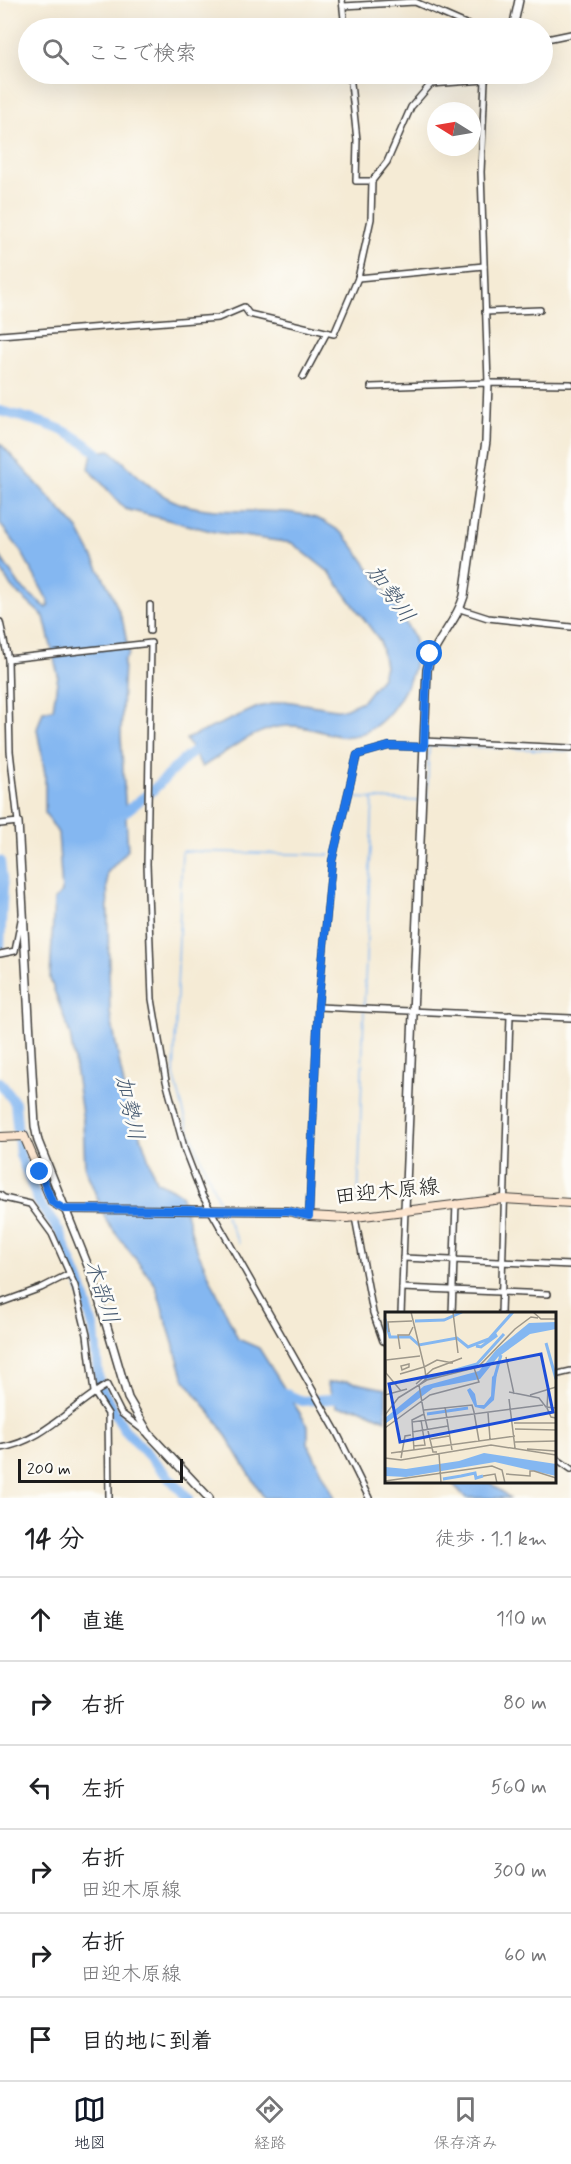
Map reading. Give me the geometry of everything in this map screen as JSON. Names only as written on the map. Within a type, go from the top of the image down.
[{"type":"main road","points":[[4,1137],[21,1135],[28,1144],[52,1202],[64,1209]]},
{"type":"main road","name":"田迎木原線","points":[[64,1209],[288,1211],[309,1216],[355,1217],[503,1198],[571,1203]]},
{"type":"street","points":[[515,18],[519,0]]},
{"type":"street","points":[[344,18],[343,3],[415,1],[452,18]]},
{"type":"street","points":[[553,38],[571,34]]},
{"type":"street","points":[[351,84],[357,140],[356,181],[372,181]]},
{"type":"street","points":[[0,335],[218,318],[244,307],[249,314],[326,334],[334,334],[358,278],[371,219],[372,181],[387,162],[411,106],[431,84]]},
{"type":"street","points":[[401,1312],[427,670],[430,654],[460,609],[475,527],[486,441],[488,383],[481,172],[485,84]]},
{"type":"street","points":[[358,278],[484,266]]},
{"type":"street","points":[[485,312],[540,310]]},
{"type":"street","points":[[303,377],[326,334]]},
{"type":"street","points":[[370,387],[488,383],[571,384]]},
{"type":"street","points":[[150,605],[150,631]]},
{"type":"street","points":[[460,609],[488,618],[571,627]]},
{"type":"street","points":[[0,622],[8,659],[10,751],[18,822],[35,1126],[105,1314],[122,1383],[149,1434]]},
{"type":"street","points":[[8,659],[151,643],[153,658],[147,864],[152,999],[157,1037],[178,1128],[202,1196],[336,1431],[369,1498]]},
{"type":"street","points":[[309,1216],[318,1007],[332,861],[357,755],[389,746],[424,744],[571,748]]},
{"type":"street","points":[[2,824],[18,822]]},
{"type":"street","points":[[0,954],[15,951],[22,911]]},
{"type":"street","points":[[318,1007],[571,1018]]},
{"type":"street","points":[[501,1312],[510,1015]]},
{"type":"street","points":[[0,1195],[30,1204],[52,1234],[75,1286],[87,1335],[96,1392],[108,1414],[109,1498]]},
{"type":"street","points":[[452,1312],[456,1203]]},
{"type":"street","points":[[355,1217],[373,1313],[385,1342]]},
{"type":"street","points":[[403,1258],[571,1265]]},
{"type":"street","points":[[0,1304],[69,1274]]},
{"type":"street","points":[[402,1288],[548,1294]]},
{"type":"street","points":[[556,1375],[571,1371]]},
{"type":"street","points":[[0,1448],[16,1446],[33,1439],[107,1386],[121,1413],[149,1434],[209,1498]]},
{"type":"street","points":[[556,1458],[571,1469]]},
{"type":"water","points":[[0,443],[78,529],[112,594],[123,622],[129,654],[124,661],[121,736],[128,850],[107,873],[110,1013],[124,1086],[156,1181],[181,1194],[195,1245],[238,1339],[259,1348],[308,1426],[308,1444],[335,1498],[264,1498],[219,1424],[184,1379],[155,1284],[107,1222],[85,1168],[83,1121],[70,1034],[50,979],[54,900],[62,892],[58,833],[45,813],[45,774],[37,729],[43,711],[53,709],[58,675],[44,617],[11,587],[0,568],[0,556],[20,586],[47,608],[49,603],[21,551],[0,524]]},
{"type":"water","points":[[110,450],[154,489],[188,506],[228,511],[290,512],[325,522],[344,535],[383,588],[415,641],[416,652],[411,676],[399,700],[383,720],[362,733],[351,736],[340,736],[299,726],[276,727],[254,735],[202,767],[186,739],[258,707],[285,701],[342,710],[363,701],[382,677],[385,666],[380,641],[330,573],[292,543],[215,532],[125,509],[89,469],[92,453]]},
{"type":"water","points":[[347,1381],[385,1389],[385,1420],[359,1408],[337,1407],[327,1383]]},
{"type":"water","points":[[452,1483],[490,1483],[510,1498],[466,1498]]},
{"type":"waterway","name":"加勢川","points":[[0,411],[58,428],[82,441],[107,462]]},
{"type":"waterway","name":"加勢川","points":[[116,819],[153,790],[185,758],[205,744]]},
{"type":"waterway","points":[[424,801],[427,801],[429,747],[433,745],[571,751]]},
{"type":"waterway","points":[[335,855],[349,805],[356,798],[419,801]]},
{"type":"waterway","points":[[364,1006],[373,798]]},
{"type":"waterway","points":[[221,1206],[188,1128],[174,1075],[182,851],[330,855]]},
{"type":"waterway","name":"木部川","points":[[0,861],[3,885],[0,947]]},
{"type":"waterway","points":[[358,1204],[364,1010]]},
{"type":"waterway","name":"木部川","points":[[0,1082],[15,1103],[20,1155],[39,1203],[59,1231],[82,1288],[94,1330],[99,1384],[124,1429],[188,1498]]},
{"type":"waterway","points":[[225,1215],[239,1243]]},
{"type":"waterway","name":"加勢川","points":[[277,1390],[302,1401],[346,1398]]},
{"type":"route","points":[[40,1172],[52,1202],[64,1209],[296,1211],[309,1216],[318,1007],[325,954],[332,861],[357,755],[389,746],[424,747],[427,670],[430,654]]}]
